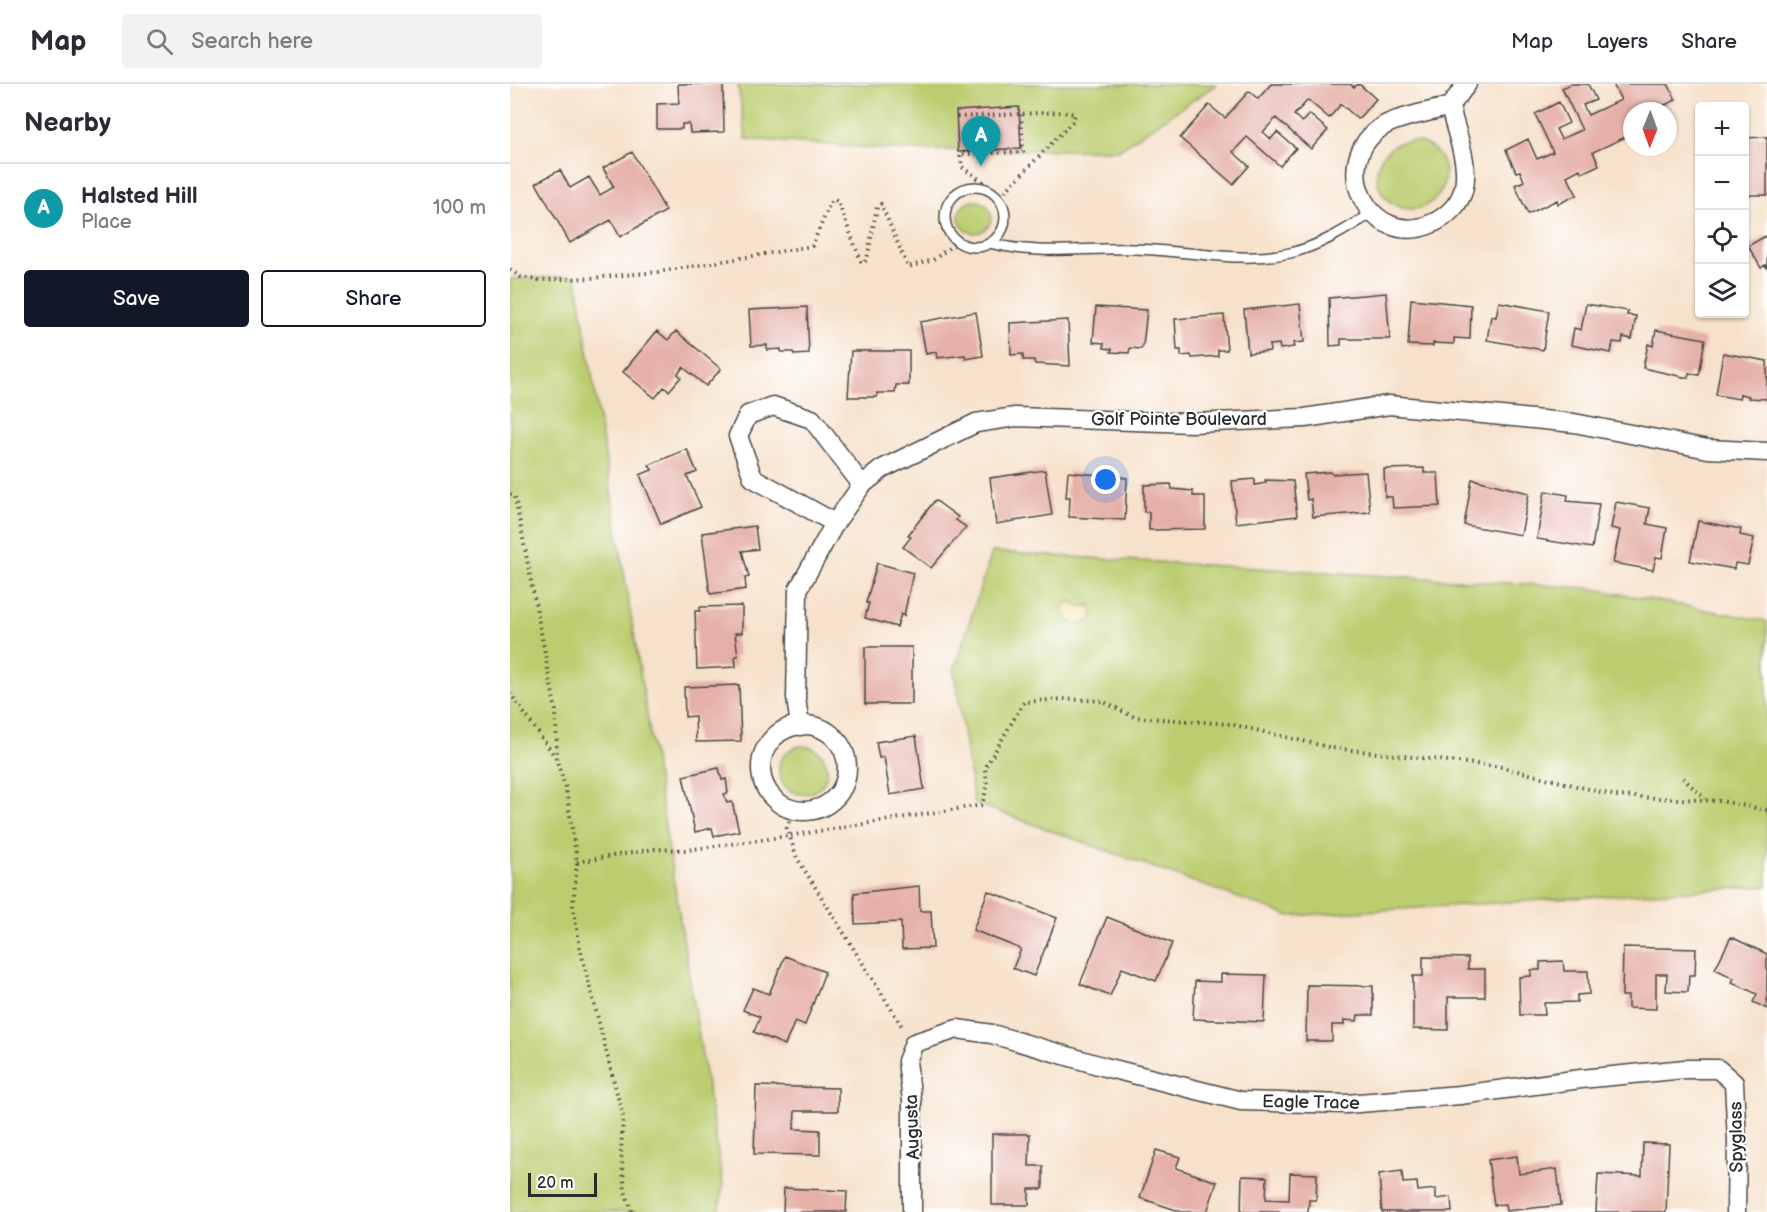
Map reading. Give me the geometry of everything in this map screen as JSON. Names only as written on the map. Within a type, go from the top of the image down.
[{"type":"street","points":[[1450,106],[1466,173],[1463,191],[1454,207],[1433,224],[1406,229],[1389,225],[1372,213],[1362,201],[1356,184],[1356,166],[1361,149],[1372,135],[1387,124],[1450,106],[1467,84]]},
{"type":"street","name":"Golf Pointe Boulevard","points":[[800,726],[796,698],[798,590],[835,523],[862,484],[882,469],[976,423],[1015,417],[1192,423],[1305,418],[1389,405],[1574,423],[1708,449],[1767,452]]},
{"type":"street","points":[[835,523],[753,478],[738,436],[748,415],[773,406],[812,419],[862,484]]},
{"type":"street","points":[[800,726],[813,726],[832,736],[844,752],[848,765],[846,779],[841,791],[832,802],[813,810],[792,810],[780,805],[771,796],[764,784],[762,765],[767,746],[776,736],[800,726]]},
{"type":"street","name":"Eagle Trace","points":[[914,1043],[957,1029],[992,1034],[1105,1067],[1241,1101],[1346,1104],[1460,1095],[1673,1070],[1718,1069]]},
{"type":"street","name":"Augusta","points":[[912,1212],[912,1101],[907,1060],[914,1043]]},
{"type":"street","name":"Spyglass","points":[[1718,1069],[1734,1083],[1737,1142],[1736,1212]]},
{"type":"lane","points":[[966,188],[982,188],[998,199],[1004,213],[1004,223],[997,239],[975,247],[958,241],[947,226],[946,208],[957,193],[966,188]]},
{"type":"lane","points":[[990,243],[1008,248],[1040,250],[1134,249],[1262,258],[1292,253],[1316,244],[1341,233],[1372,213]]},
{"type":"path","points":[[957,117],[1071,112],[1075,117],[998,199]]},
{"type":"path","points":[[982,188],[983,182],[962,167],[960,154],[1023,152],[1021,113]]},
{"type":"path","points":[[510,270],[521,277],[538,280],[591,278],[658,272],[812,246],[831,201],[835,200],[838,202],[861,261],[864,263],[867,259],[877,207],[881,204],[908,267],[933,260],[958,241]]},
{"type":"path","points":[[510,494],[515,497],[556,711],[557,761],[566,789],[577,862],[573,905],[580,948],[623,1117],[621,1152],[625,1191],[632,1212]]},
{"type":"path","points":[[510,693],[557,761]]},
{"type":"path","points":[[577,862],[654,849],[687,850],[982,806],[987,787],[985,768],[1024,702],[1063,699],[1102,701],[1134,717],[1230,724],[1333,748],[1502,767],[1616,796],[1705,800],[1767,810]]},
{"type":"path","points":[[1683,778],[1705,800]]},
{"type":"path","points":[[792,810],[787,828],[797,858],[891,1013],[914,1043]]},
{"type":"green space","points":[[738,84],[1217,84],[1118,150],[901,150],[746,139]]},
{"type":"green space","points":[[1411,141],[1424,144],[1435,151],[1442,162],[1445,175],[1442,188],[1435,199],[1424,206],[1411,209],[1398,206],[1387,199],[1380,188],[1377,175],[1380,162],[1387,151],[1398,144]]},
{"type":"green space","points":[[975,201],[986,206],[991,217],[986,228],[975,233],[964,228],[959,217],[964,206]]},
{"type":"green space","points":[[576,276],[723,1185],[719,1212],[510,1212],[510,279]]},
{"type":"green space","points":[[992,552],[1588,588],[1767,621],[1767,886],[1289,916],[974,803],[954,670]]},
{"type":"green space","points":[[803,746],[820,753],[827,770],[820,787],[803,794],[786,787],[779,770],[786,753]]},
{"type":"sand","points":[[1070,600],[1081,607],[1091,605],[1093,615],[1091,621],[1079,625],[1067,621],[1063,608]]},
{"type":"building","points":[[678,84],[723,84],[724,132],[690,133],[689,124],[682,124],[682,129],[657,129],[657,104],[679,103]]},
{"type":"building","points":[[1271,84],[1350,84],[1354,87],[1359,84],[1376,99],[1358,119],[1341,104],[1329,118],[1308,100],[1294,115],[1302,122],[1309,114],[1328,130],[1311,149],[1276,118],[1263,132],[1271,139],[1277,132],[1296,148],[1280,166],[1247,137],[1233,152],[1249,166],[1233,184],[1180,138],[1209,105],[1225,118],[1249,91],[1258,99]]},
{"type":"building","points":[[1571,84],[1588,84],[1596,100],[1583,105],[1588,115],[1621,100],[1613,84],[1668,84],[1676,100],[1672,102],[1623,102],[1623,138],[1593,152],[1599,165],[1582,173],[1580,169],[1567,176],[1577,195],[1558,204],[1557,200],[1528,214],[1515,185],[1524,181],[1520,171],[1516,172],[1506,150],[1528,139],[1537,159],[1553,152],[1535,114],[1559,102],[1569,123],[1556,129],[1561,139],[1582,130],[1562,88]]},
{"type":"building","points":[[1019,107],[1021,148],[958,152],[956,111]]},
{"type":"building","points":[[1767,137],[1767,195],[1749,195],[1749,138]]},
{"type":"building","points":[[632,152],[666,211],[620,237],[611,220],[570,243],[536,183],[560,170],[570,188],[589,177],[600,195],[614,187],[603,168]]},
{"type":"building","points":[[1767,235],[1767,269],[1765,265],[1761,268],[1749,245]]},
{"type":"building","points":[[1386,293],[1390,339],[1341,339],[1341,345],[1330,346],[1329,298]]},
{"type":"building","points":[[1411,299],[1471,305],[1470,339],[1454,338],[1454,344],[1408,345]]},
{"type":"building","points":[[1499,302],[1549,311],[1543,350],[1487,340],[1491,316],[1496,317]]},
{"type":"building","points":[[1300,304],[1304,342],[1293,343],[1294,347],[1280,349],[1279,344],[1269,345],[1270,351],[1248,353],[1244,310]]},
{"type":"building","points":[[1586,304],[1628,311],[1627,315],[1636,316],[1632,339],[1623,337],[1622,343],[1613,342],[1611,353],[1571,345],[1574,328],[1581,330]]},
{"type":"building","points":[[807,307],[809,354],[794,355],[793,352],[781,352],[781,349],[767,350],[767,345],[751,346],[749,310]]},
{"type":"building","points":[[1096,307],[1147,310],[1141,349],[1130,348],[1129,353],[1111,352],[1112,349],[1104,348],[1104,343],[1093,342]]},
{"type":"building","points":[[976,312],[983,356],[966,359],[965,355],[937,358],[936,352],[926,354],[920,322]]},
{"type":"building","points":[[1224,315],[1227,350],[1218,350],[1218,356],[1192,358],[1191,355],[1181,356],[1181,350],[1177,350],[1175,319]]},
{"type":"building","points":[[1068,320],[1070,366],[1035,364],[1034,360],[1023,360],[1023,354],[1011,355],[1010,323]]},
{"type":"building","points":[[1656,330],[1705,339],[1699,375],[1689,373],[1688,378],[1643,368],[1648,344],[1653,346]]},
{"type":"building","points":[[657,331],[668,340],[676,331],[721,369],[706,386],[683,367],[678,374],[681,377],[669,391],[664,387],[655,398],[623,372]]},
{"type":"building","points":[[851,351],[909,351],[909,385],[896,385],[895,393],[877,393],[877,397],[848,397]]},
{"type":"building","points":[[1723,353],[1767,361],[1767,399],[1748,398],[1749,396],[1740,394],[1739,399],[1716,395]]},
{"type":"building","points":[[687,449],[697,472],[687,476],[701,507],[661,524],[640,475],[652,470],[649,465]]},
{"type":"building","points":[[1424,468],[1424,473],[1438,473],[1440,506],[1393,508],[1392,497],[1385,497],[1384,469]]},
{"type":"building","points":[[1045,470],[1052,515],[996,524],[990,478]]},
{"type":"building","points":[[1068,472],[1127,478],[1125,520],[1069,517],[1070,497],[1066,497]]},
{"type":"building","points":[[1331,472],[1332,474],[1366,472],[1370,512],[1313,517],[1311,499],[1307,500],[1304,474]]},
{"type":"building","points":[[1255,479],[1255,485],[1266,483],[1265,480],[1293,481],[1297,516],[1236,523],[1232,481]]},
{"type":"building","points":[[1472,479],[1529,493],[1521,535],[1464,525]]},
{"type":"building","points":[[1171,484],[1172,489],[1193,491],[1193,496],[1205,496],[1205,529],[1149,530],[1149,512],[1144,512],[1144,485]]},
{"type":"building","points":[[1545,491],[1568,495],[1567,501],[1599,504],[1592,548],[1537,539]]},
{"type":"building","points":[[935,500],[958,517],[956,520],[966,527],[931,568],[903,547],[911,537],[908,535]]},
{"type":"building","points":[[1616,502],[1650,508],[1647,524],[1667,528],[1662,558],[1656,557],[1653,570],[1613,563],[1620,530],[1611,528]]},
{"type":"building","points":[[1698,521],[1741,529],[1740,535],[1754,538],[1748,565],[1735,563],[1734,569],[1690,561]]},
{"type":"building","points":[[755,526],[758,549],[742,551],[749,577],[745,578],[746,589],[710,594],[702,533]]},
{"type":"building","points":[[877,563],[913,573],[904,616],[901,614],[897,627],[865,618],[869,603],[866,603]]},
{"type":"building","points":[[742,606],[742,633],[735,633],[738,656],[735,656],[736,667],[697,669],[695,611],[700,611],[700,607]]},
{"type":"building","points":[[865,647],[912,647],[912,704],[865,704]]},
{"type":"building","points":[[739,685],[741,741],[696,742],[695,716],[685,717],[684,687]]},
{"type":"building","points":[[916,736],[924,789],[890,795],[884,757],[879,758],[876,742]]},
{"type":"building","points":[[719,768],[722,780],[726,779],[728,793],[724,794],[727,803],[732,802],[739,831],[714,836],[712,828],[695,832],[683,776]]},
{"type":"building","points":[[919,886],[920,911],[931,911],[933,948],[902,949],[901,922],[855,924],[854,893]]},
{"type":"building","points":[[988,891],[1057,918],[1034,976],[1013,968],[1021,949],[973,930]]},
{"type":"building","points":[[1107,917],[1172,943],[1156,981],[1122,968],[1110,996],[1080,984]]},
{"type":"building","points":[[1731,937],[1767,954],[1767,1009],[1753,1002],[1757,994],[1732,982],[1734,978],[1715,969]]},
{"type":"building","points":[[1623,947],[1696,949],[1695,975],[1689,975],[1688,992],[1666,991],[1667,974],[1656,974],[1656,1009],[1628,1008],[1628,996],[1622,996]]},
{"type":"building","points":[[785,956],[825,972],[805,1025],[795,1021],[785,1045],[754,1032],[760,1017],[743,1010],[753,988],[769,994]]},
{"type":"building","points":[[1423,957],[1468,958],[1468,969],[1485,969],[1485,997],[1448,997],[1448,1030],[1413,1029],[1413,976],[1423,976]]},
{"type":"building","points":[[1563,961],[1564,971],[1588,971],[1589,994],[1577,995],[1577,1002],[1544,1003],[1545,1015],[1520,1015],[1519,977],[1531,976],[1531,970],[1540,970],[1540,962]]},
{"type":"building","points":[[1221,974],[1266,975],[1264,1022],[1193,1019],[1195,981],[1221,982]]},
{"type":"building","points":[[1307,985],[1373,986],[1373,1015],[1358,1015],[1357,1021],[1344,1020],[1344,1025],[1332,1025],[1332,1041],[1306,1041]]},
{"type":"building","points":[[756,1086],[838,1088],[838,1111],[795,1111],[794,1129],[820,1130],[820,1155],[754,1154]]},
{"type":"building","points":[[992,1134],[1030,1134],[1029,1166],[1043,1166],[1043,1189],[1029,1189],[1029,1205],[992,1205]]},
{"type":"building","points":[[1643,1143],[1669,1144],[1666,1212],[1596,1212],[1598,1174],[1642,1176]]},
{"type":"building","points":[[1156,1150],[1180,1157],[1176,1168],[1217,1182],[1207,1212],[1182,1212],[1140,1198]]},
{"type":"building","points":[[1517,1156],[1519,1174],[1557,1169],[1561,1205],[1506,1211],[1505,1204],[1494,1205],[1488,1160]]},
{"type":"building","points":[[1402,1171],[1403,1183],[1417,1182],[1418,1191],[1436,1189],[1436,1199],[1451,1197],[1452,1212],[1382,1212],[1379,1174]]},
{"type":"building","points":[[1290,1173],[1317,1174],[1316,1200],[1309,1200],[1308,1212],[1241,1212],[1242,1176],[1267,1177],[1266,1199],[1289,1200]]},
{"type":"building","points":[[784,1188],[847,1191],[846,1212],[783,1212]]},
{"type":"place","name":"Halsted Hill","points":[[981,166]]}]
